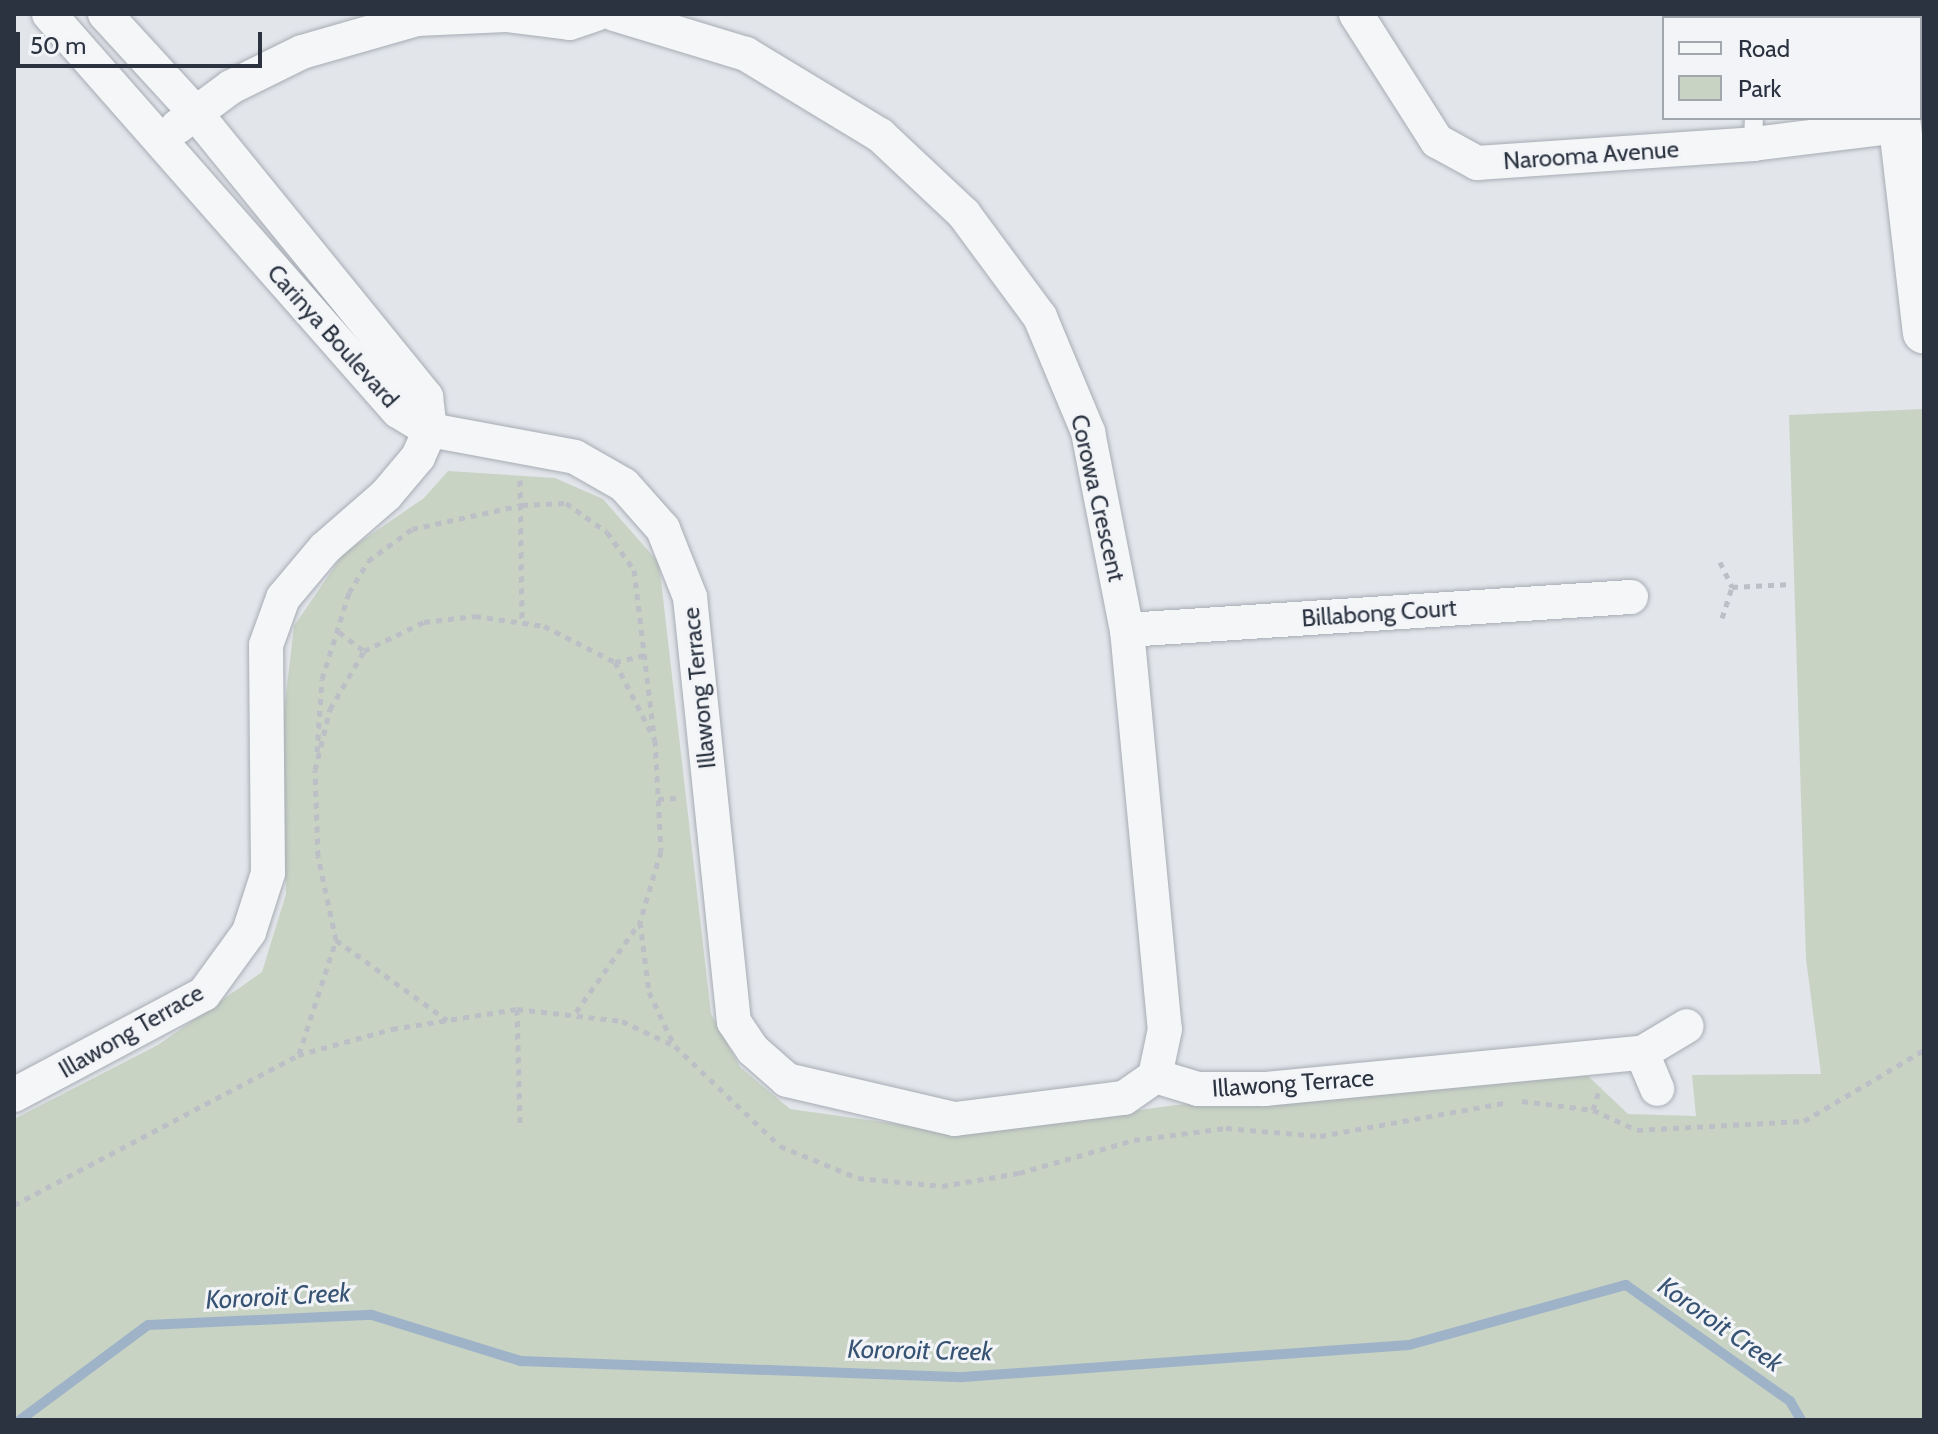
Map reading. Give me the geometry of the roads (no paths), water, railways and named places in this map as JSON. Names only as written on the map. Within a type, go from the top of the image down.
[{"type":"street","name":"Carinya Boulevard","points":[[105,14],[193,110],[426,397],[430,430]]},
{"type":"street","points":[[163,140],[193,110],[302,52],[417,19],[506,15],[570,23],[596,14]]},
{"type":"street","name":"Corowa Crescent","points":[[614,14],[746,54],[880,135],[964,214],[1040,317],[1088,432],[1127,630],[1165,1029],[1155,1076]]},
{"type":"street","name":"Narooma Avenue","points":[[1356,14],[1437,141],[1477,163],[1754,131],[1899,122]]},
{"type":"street","name":"Carinya Boulevard","points":[[58,17],[398,411],[430,430]]},
{"type":"street","points":[[1899,122],[1924,333]]},
{"type":"street","name":"Illawong Terrace","points":[[14,1095],[204,994],[249,932],[268,873],[266,645],[283,598],[325,548],[386,495],[418,457],[430,430],[518,449],[575,457],[624,485],[663,529],[690,597],[734,1022],[753,1050],[787,1080],[955,1119],[1124,1098],[1155,1076],[1198,1089],[1265,1089],[1642,1053],[1687,1026]]},
{"type":"street","name":"Billabong Court","points":[[1127,630],[1631,597]]},
{"type":"street","points":[[1642,1053],[1657,1089]]},
{"type":"lane","points":[[299,299],[327,276]]},
{"type":"waterway","name":"Kororoit Creek","points":[[20,1420],[148,1325],[372,1315],[521,1361],[963,1377],[1409,1345],[1626,1285],[1790,1401],[1801,1420]]}]
